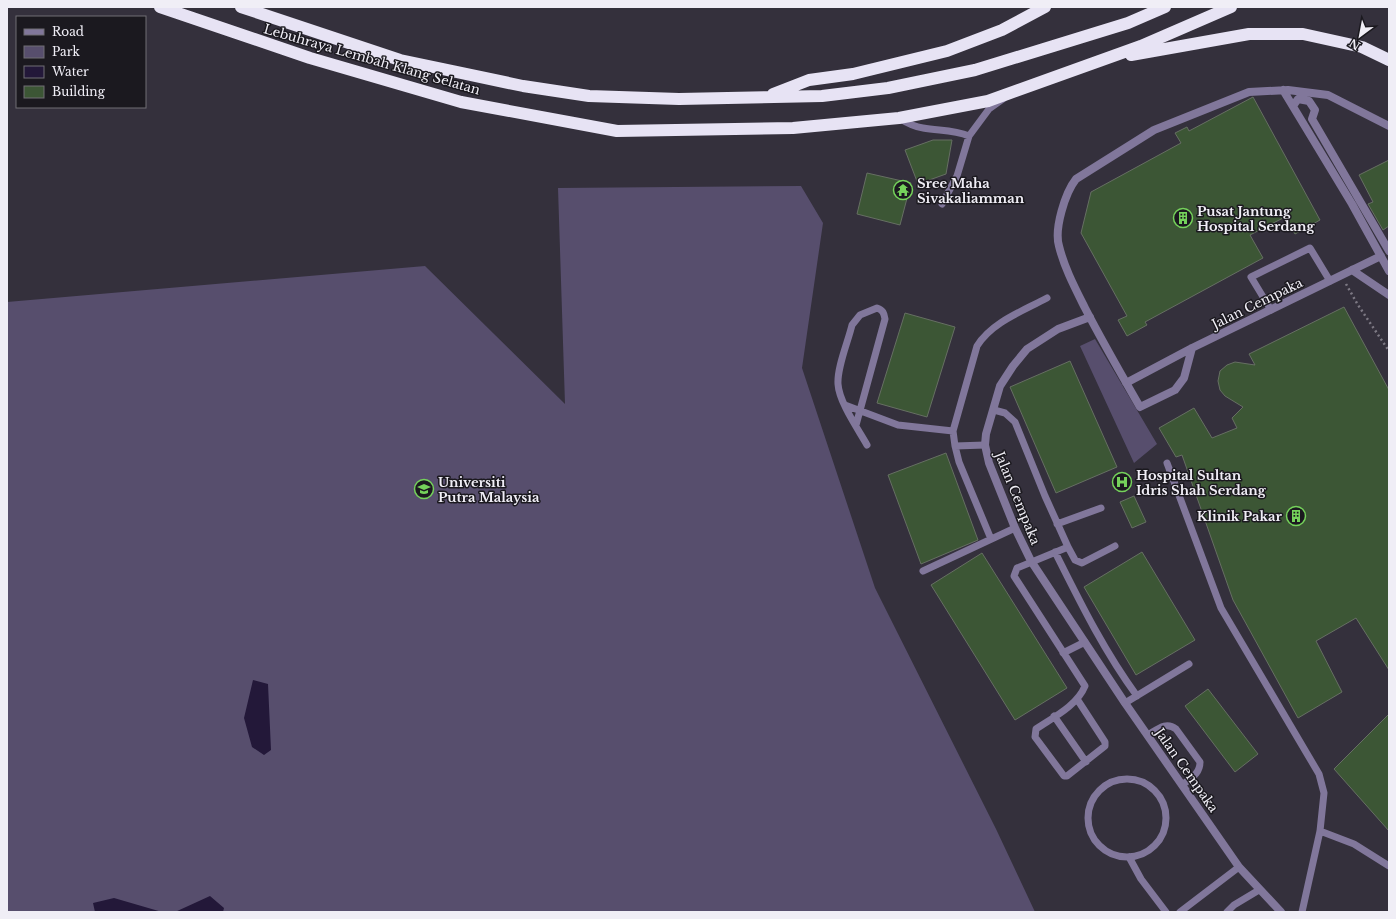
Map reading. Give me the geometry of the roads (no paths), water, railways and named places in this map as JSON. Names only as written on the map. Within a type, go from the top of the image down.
[{"type":"highway","name":"Lebuhraya Lembah Klang Selatan","points":[[160,7],[310,58],[461,102],[617,131],[793,128],[900,118],[988,101],[1141,46],[1231,7]]},
{"type":"highway","name":"Lebuhraya Lembah Klang Selatan","points":[[240,7],[400,60],[523,86],[589,96],[679,99],[822,96],[888,88],[975,70],[1128,23],[1165,7]]},
{"type":"highway","points":[[266,7],[309,31]]},
{"type":"highway","points":[[764,98],[809,80],[854,74],[947,51],[1002,30],[1045,7]]},
{"type":"highway","points":[[1096,62],[1248,34],[1303,34],[1362,47],[1389,60]]},
{"type":"street","points":[[1283,90],[1389,271]]},
{"type":"street","points":[[1192,348],[1184,378],[1175,390],[1140,407],[1073,284],[1058,245],[1060,215],[1071,185],[1076,179],[1154,130],[1249,92],[1283,90],[1328,95],[1389,126]]},
{"type":"street","points":[[1293,106],[1298,99],[1309,102],[1315,110],[1312,119],[1389,252]]},
{"type":"street","name":"Jalan Cempaka","points":[[1126,383],[1192,348],[1380,256]]},
{"type":"street","points":[[1352,270],[1389,295]]},
{"type":"street","name":"Jalan Cempaka","points":[[1090,317],[1058,329],[1027,349],[1012,366],[1000,386],[985,445],[988,462],[1015,528],[1031,561],[1125,703],[1239,866],[1259,890],[1281,912]]},
{"type":"lane","points":[[942,204],[957,176],[969,136],[989,109],[1013,92]]},
{"type":"lane","points":[[900,118],[923,129],[959,131],[969,136]]},
{"type":"lane","points":[[1271,310],[1251,277],[1310,248],[1330,281]]},
{"type":"lane","points":[[991,539],[959,462],[953,432],[977,346],[984,336],[993,328],[1047,298]]},
{"type":"lane","points":[[856,425],[885,319],[881,310],[877,308],[860,315],[852,325],[838,377],[840,392],[845,405],[856,425],[867,445]]},
{"type":"lane","points":[[845,405],[898,425],[953,432]]},
{"type":"lane","points":[[994,410],[1005,413],[1015,422],[1057,524],[1075,560],[1082,563],[1115,546]]},
{"type":"lane","points":[[955,446],[985,445]]},
{"type":"lane","points":[[1167,463],[1221,608],[1319,774],[1324,794],[1320,831],[1302,912]]},
{"type":"lane","points":[[1057,524],[1101,508]]},
{"type":"lane","points":[[923,571],[1015,528]]},
{"type":"lane","points":[[1068,547],[1017,568],[1014,576],[1085,686],[1077,699],[1036,729],[1034,733],[1035,737],[1060,774],[1067,776],[1102,750],[1105,742],[1077,699]]},
{"type":"lane","points":[[1055,552],[1115,666],[1137,696]]},
{"type":"lane","points":[[1063,653],[1085,642]]},
{"type":"lane","points":[[1125,703],[1189,664]]},
{"type":"lane","points":[[1054,716],[1086,762]]},
{"type":"lane","points":[[1148,735],[1165,725],[1171,725],[1176,729],[1200,762],[1200,768],[1197,774],[1182,785]]},
{"type":"lane","points":[[1125,780],[1139,781],[1151,787],[1160,797],[1165,810],[1166,823],[1162,836],[1154,847],[1143,854],[1129,857],[1117,856],[1106,851],[1097,843],[1091,832],[1088,820],[1090,808],[1095,797],[1103,788],[1113,782],[1125,780]]},
{"type":"lane","points":[[1320,831],[1354,844],[1389,866]]},
{"type":"lane","points":[[1129,857],[1141,879],[1166,912]]},
{"type":"lane","points":[[1180,912],[1239,866]]},
{"type":"lane","points":[[1227,912],[1234,905],[1259,890]]},
{"type":"water","points":[[253,680],[268,684],[271,750],[264,755],[252,747],[244,718]]},
{"type":"water","points":[[210,896],[224,908],[223,912],[175,912]]},
{"type":"water","points":[[114,898],[162,912],[95,912],[93,903]]},
{"type":"place","name":"Sree Maha Sivakaliamman","points":[[903,190]]},
{"type":"place","name":"Pusat Jantung Hospital Serdang","points":[[1183,218]]},
{"type":"place","name":"Hospital Sultan Idris Shah Serdang","points":[[1122,482]]},
{"type":"place","name":"Universiti Putra Malaysia","points":[[424,489]]},
{"type":"place","name":"Klinik Pakar","points":[[1296,516]]}]
